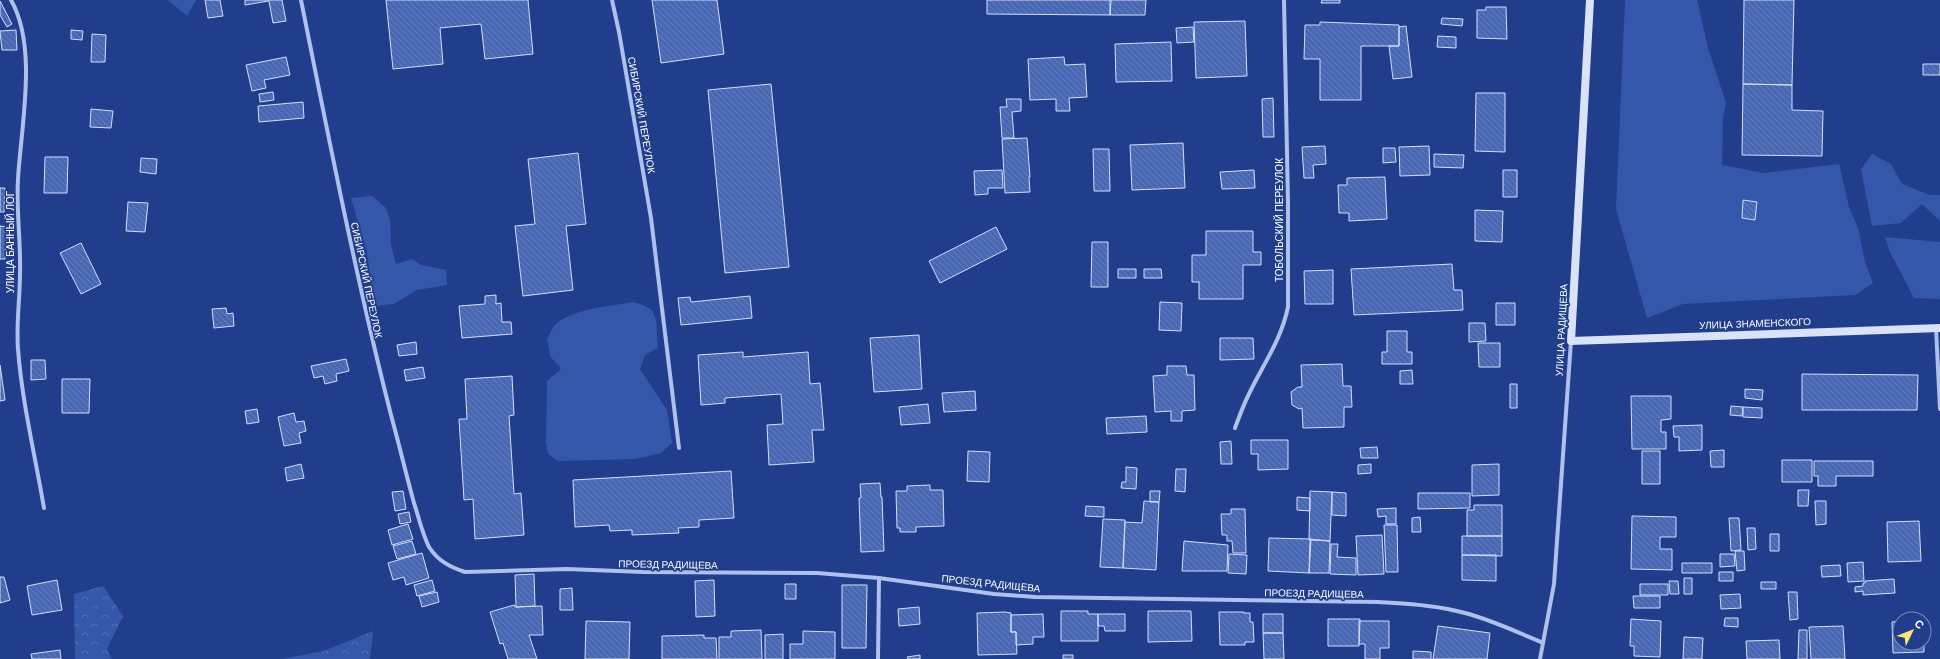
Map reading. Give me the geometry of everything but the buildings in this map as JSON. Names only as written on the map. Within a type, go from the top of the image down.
[{"type":"main road","name":"УЛИЦА РАДИЩЕВА","points":[[1571,341],[1590,0]]},
{"type":"main road","name":"УЛИЦА ЗНАМЕНСКОГО","points":[[1571,341],[1938,328]]},
{"type":"street","name":"УЛИЦА БАННЫЙ ЛОГ","points":[[11,0],[22,26],[25,43],[26,68],[18,180],[20,273],[17,318],[18,349],[44,508]]},
{"type":"street","name":"СИБИРСКИЙ ПЕРЕУЛОК","points":[[301,0],[373,345],[423,532],[436,557]]},
{"type":"street","name":"СИБИРСКИЙ ПЕРЕУЛОК","points":[[612,0],[619,32],[651,218],[679,448]]},
{"type":"street","name":"ТОБОЛЬСКИЙ ПЕРЕУЛОК","points":[[1235,428],[1248,396],[1277,343],[1288,308],[1288,204],[1284,0]]},
{"type":"street","points":[[1938,328],[1940,409]]},
{"type":"street","name":"УЛИЦА РАДИЩЕВА","points":[[1540,659],[1554,584],[1571,341]]},
{"type":"street","name":"ПРОЕЗД РАДИЩЕВА","points":[[436,557],[449,567],[465,572],[567,569],[643,572],[817,573],[879,578],[994,594],[1035,597],[1379,602],[1419,605],[1463,612],[1499,623],[1543,643]]},
{"type":"street","points":[[878,659],[879,578]]},
{"type":"green space","points":[[168,0],[196,0],[187,16]]},
{"type":"green space","points":[[1625,0],[1697,0],[1708,48],[1726,103],[1723,119],[1722,165],[1764,173],[1839,164],[1849,207],[1858,228],[1865,262],[1873,283],[1855,295],[1683,304],[1647,318],[1616,209]],"holes":[[[1743,201],[1757,202],[1755,220],[1742,218]]]},
{"type":"green space","points":[[1872,154],[1891,164],[1902,184],[1930,195],[1940,195],[1940,221],[1922,204],[1901,223],[1872,226],[1861,169]]},
{"type":"green space","points":[[372,196],[386,208],[390,220],[391,245],[396,264],[412,259],[421,265],[446,270],[447,285],[417,290],[394,304],[374,306],[367,252],[351,198]]},
{"type":"green space","points":[[1885,237],[1940,242],[1940,299],[1914,298],[1890,252]]},
{"type":"green space","points":[[633,302],[652,310],[656,320],[658,348],[645,355],[640,369],[667,410],[672,443],[661,453],[636,459],[558,461],[548,454],[546,442],[547,381],[561,369],[550,356],[547,339],[555,325],[571,315],[592,309]]},
{"type":"green space","points":[[103,586],[123,616],[107,649],[112,659],[75,659],[74,594]]},
{"type":"green space","points":[[373,631],[370,659],[282,659],[324,651]]}]
